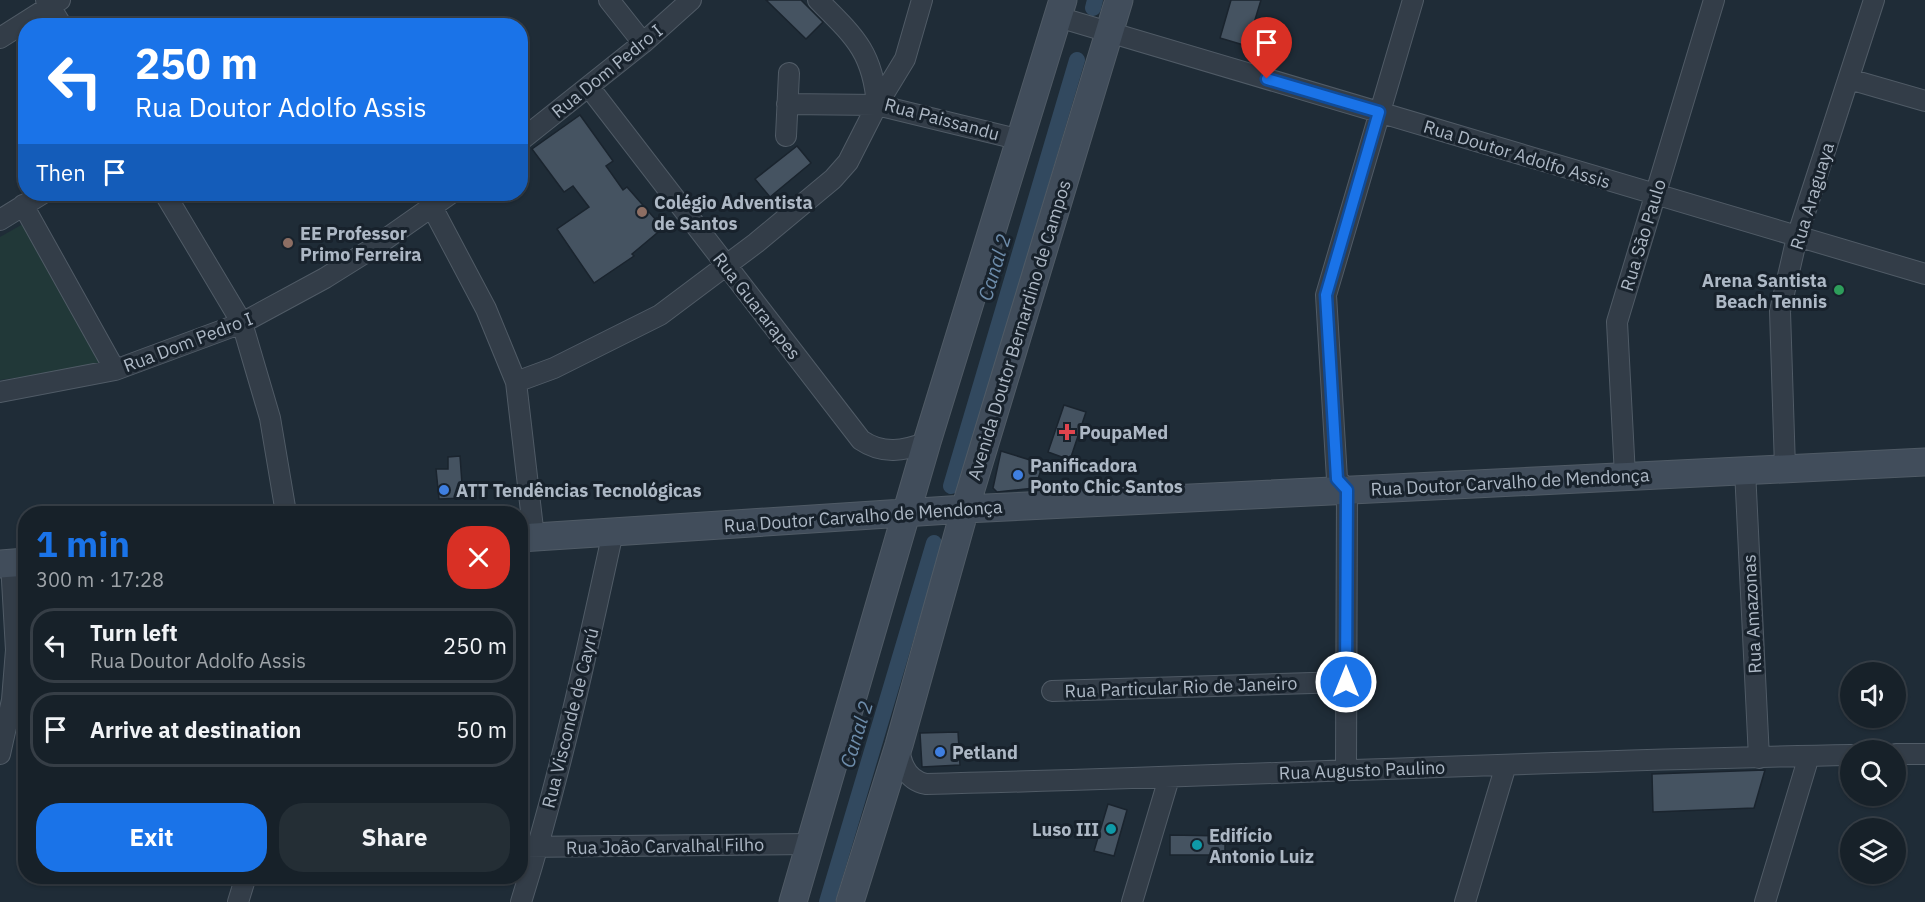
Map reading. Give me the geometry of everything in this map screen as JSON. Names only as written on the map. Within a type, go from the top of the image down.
[{"type":"main road","name":"Avenida Doutor Bernardino de Campos","points":[[850,902],[898,745],[965,509],[1119,0]]},
{"type":"main road","points":[[793,902],[927,442],[1061,9]]},
{"type":"main road","name":"Rua Doutor Carvalho de Mendonça","points":[[528,537],[965,509],[1925,462]]},
{"type":"street","points":[[609,0],[643,43]]},
{"type":"street","name":"Rua Dom Pedro I","points":[[528,135],[643,43],[691,0]]},
{"type":"street","name":"Rua Paissandu","points":[[818,0],[863,50],[874,74],[877,105],[1021,140]]},
{"type":"street","points":[[516,382],[555,368],[660,315],[756,243],[833,179],[848,162],[877,105],[905,59],[922,0]]},
{"type":"street","points":[[1346,769],[1347,490],[1337,479],[1326,295],[1413,0]]},
{"type":"street","name":"Rua São Paulo","points":[[1625,476],[1617,322],[1714,0]]},
{"type":"street","name":"Rua Araguaya","points":[[1785,468],[1780,311],[1797,237],[1874,0]]},
{"type":"street","points":[[29,18],[52,2],[59,18]]},
{"type":"street","name":"Rua Doutor Adolfo Assis","points":[[1061,9],[1110,33],[1925,274]]},
{"type":"street","points":[[0,38],[18,26]]},
{"type":"street","points":[[786,136],[789,73]]},
{"type":"street","points":[[1849,79],[1925,101]]},
{"type":"street","name":"Rua Guararapes","points":[[589,87],[861,440],[871,447],[889,450],[911,448],[927,442]]},
{"type":"street","points":[[787,104],[877,105]]},
{"type":"street","points":[[0,220],[31,201]]},
{"type":"street","points":[[169,201],[242,323],[270,418],[285,506]]},
{"type":"street","name":"Rua Dom Pedro I","points":[[0,392],[115,370],[242,323],[325,278],[440,201]]},
{"type":"street","points":[[23,206],[115,370]]},
{"type":"street","points":[[432,207],[486,309],[516,382],[525,506]]},
{"type":"street","name":"Rua Amazonas","points":[[1745,470],[1759,758]]},
{"type":"street","name":"Rua Visconde de Cayrú","points":[[530,847],[584,668],[613,532]]},
{"type":"street","points":[[0,754],[12,700],[16,650],[12,563]]},
{"type":"street","name":"Rua Particular Rio de Janeiro","points":[[1052,691],[1346,682]]},
{"type":"street","name":"Rua Augusto Paulino","points":[[898,745],[904,769],[913,779],[926,784],[1840,755]]},
{"type":"street","points":[[1906,754],[1925,754]]},
{"type":"street","points":[[1765,902],[1809,756]]},
{"type":"street","points":[[1466,902],[1506,765]]},
{"type":"street","points":[[1132,902],[1169,778]]},
{"type":"street","name":"Rua João Carvalhal Filho","points":[[530,847],[810,844]]},
{"type":"street","points":[[238,902],[244,884]]},
{"type":"street","name":"Rua Visconde de Cayrú","points":[[521,902],[524,884]]},
{"type":"green space","points":[[23,224],[105,365],[0,380],[0,237]]},
{"type":"building","points":[[766,0],[801,0],[823,22],[806,39]]},
{"type":"building","points":[[1231,0],[1261,0],[1247,46],[1220,38]]},
{"type":"building","points":[[580,115],[613,161],[606,166],[623,190],[627,187],[663,228],[632,254],[634,256],[594,283],[557,229],[589,207],[573,186],[564,192],[532,149]]},
{"type":"building","points":[[797,146],[811,163],[770,197],[755,179]]},
{"type":"building","name":"PoupaMed","points":[[1064,405],[1086,412],[1070,460],[1048,452]]},
{"type":"building","name":"Panificadora Ponto Chic Santos","points":[[1001,451],[1043,464],[1035,488],[997,492],[993,488]]},
{"type":"building","points":[[460,456],[463,498],[439,499],[436,469],[448,469],[448,457]]},
{"type":"building","name":"Petland","points":[[958,732],[960,765],[922,767],[920,733]]},
{"type":"building","points":[[1765,770],[1754,808],[1653,812],[1652,774]]},
{"type":"building","name":"Luso III","points":[[1108,804],[1127,810],[1114,856],[1094,851]]},
{"type":"building","name":"Edifício Antonio Luiz","points":[[1170,835],[1225,836],[1225,855],[1170,855]]},
{"type":"waterway","name":"Canal 2","points":[[1093,8],[1095,0]]},
{"type":"waterway","name":"Canal 2","points":[[951,486],[1077,60]]},
{"type":"waterway","name":"Canal 2","points":[[827,902],[934,543]]},
{"type":"place","name":"Colégio Adventista de Santos","points":[[642,212]]},
{"type":"place","name":"EE Professor Primo Ferreira","points":[[288,243]]},
{"type":"place","name":"Arena Santista Beach Tennis","points":[[1839,290]]},
{"type":"place","name":"PoupaMed","points":[[1067,432]]},
{"type":"place","name":"Panificadora Ponto Chic Santos","points":[[1018,475]]},
{"type":"place","name":"ATT Tendências Tecnológicas","points":[[444,490]]},
{"type":"place","name":"Petland","points":[[940,752]]},
{"type":"place","name":"Luso III","points":[[1111,829]]},
{"type":"place","name":"Edifício Antonio Luiz","points":[[1197,845]]},
{"type":"route","points":[[1267,79],[1379,112],[1326,295],[1337,479],[1347,490],[1346,682]]}]
